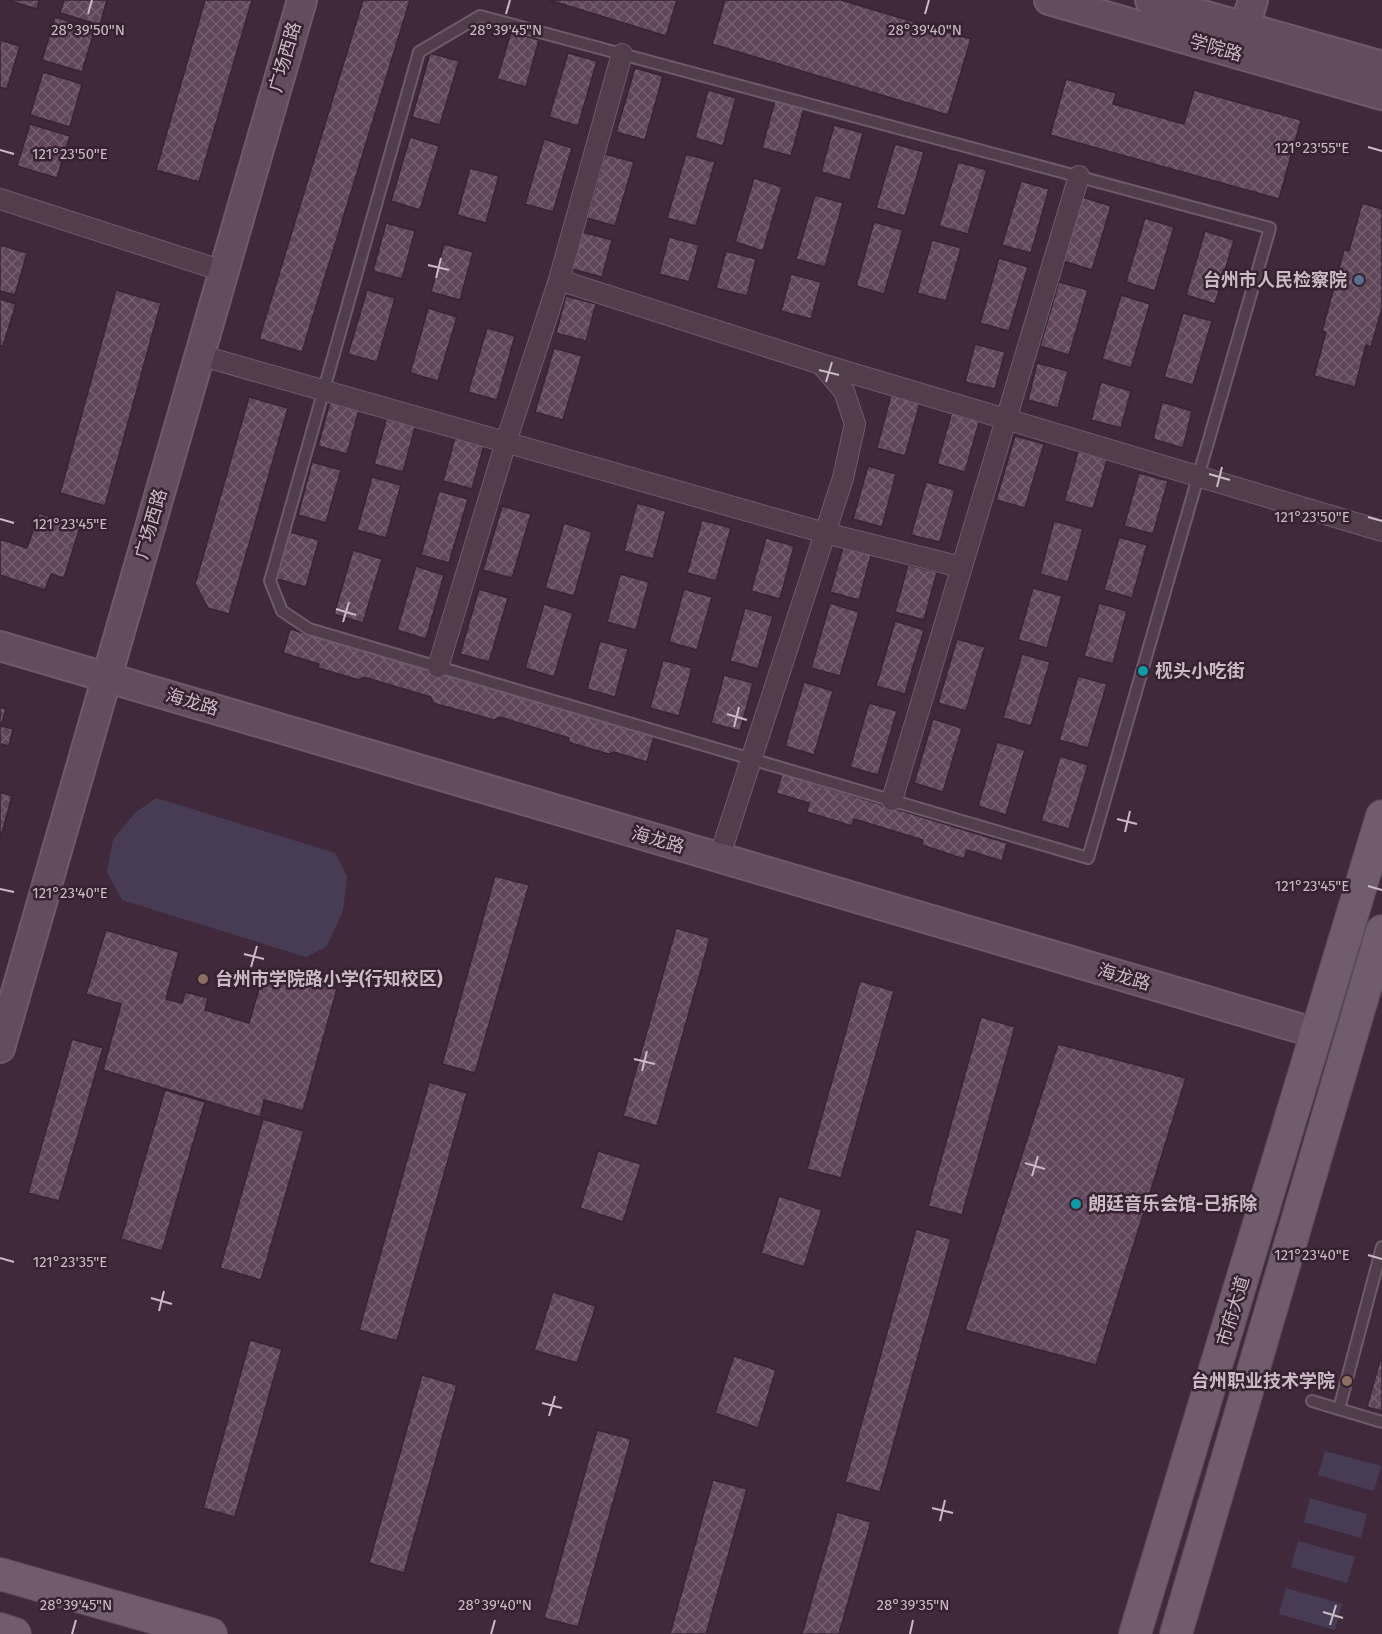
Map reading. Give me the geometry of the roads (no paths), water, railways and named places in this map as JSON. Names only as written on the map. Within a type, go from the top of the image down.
[{"type":"main road","name":"广场西路","points":[[0,1048],[302,0]]},
{"type":"main road","name":"学院路","points":[[1049,0],[1382,95]]},
{"type":"main road","name":"学院路","points":[[1150,0],[1382,66]]},
{"type":"main road","points":[[1245,27],[1253,0]]},
{"type":"main road","name":"海龙路","points":[[0,646],[1316,1033]]},
{"type":"main road","name":"市府大道","points":[[1135,1634],[1382,816]]},
{"type":"main road","name":"市府大道","points":[[1176,1634],[1382,931]]},
{"type":"main road","points":[[1120,1634],[1139,1583],[1162,1544]]},
{"type":"main road","points":[[0,1574],[211,1634]]},
{"type":"main road","points":[[0,1629],[15,1634]]},
{"type":"street","points":[[438,667],[506,442],[559,280],[622,54]]},
{"type":"street","points":[[892,800],[1079,176]]},
{"type":"street","points":[[0,199],[224,271]]},
{"type":"street","points":[[559,280],[821,364],[1382,531]]},
{"type":"street","points":[[200,355],[825,533],[961,567]]},
{"type":"street","points":[[719,858],[843,478],[855,424],[844,391],[821,364]]},
{"type":"lane","points":[[480,16],[622,54],[1270,228],[1088,858],[309,629],[282,611],[270,581],[419,52],[480,16]]},
{"type":"lane","points":[[1339,1409],[1382,1247]]},
{"type":"lane","points":[[1312,1401],[1382,1422]]},
{"type":"place","name":"台州市人民检察院","points":[[1359,280]]},
{"type":"place","name":"枧头小吃街","points":[[1143,671]]},
{"type":"place","name":"台州市学院路小学(行知校区)","points":[[203,979]]},
{"type":"place","name":"朗廷音乐会馆-已拆除","points":[[1076,1204]]},
{"type":"place","name":"台州职业技术学院","points":[[1347,1381]]}]
